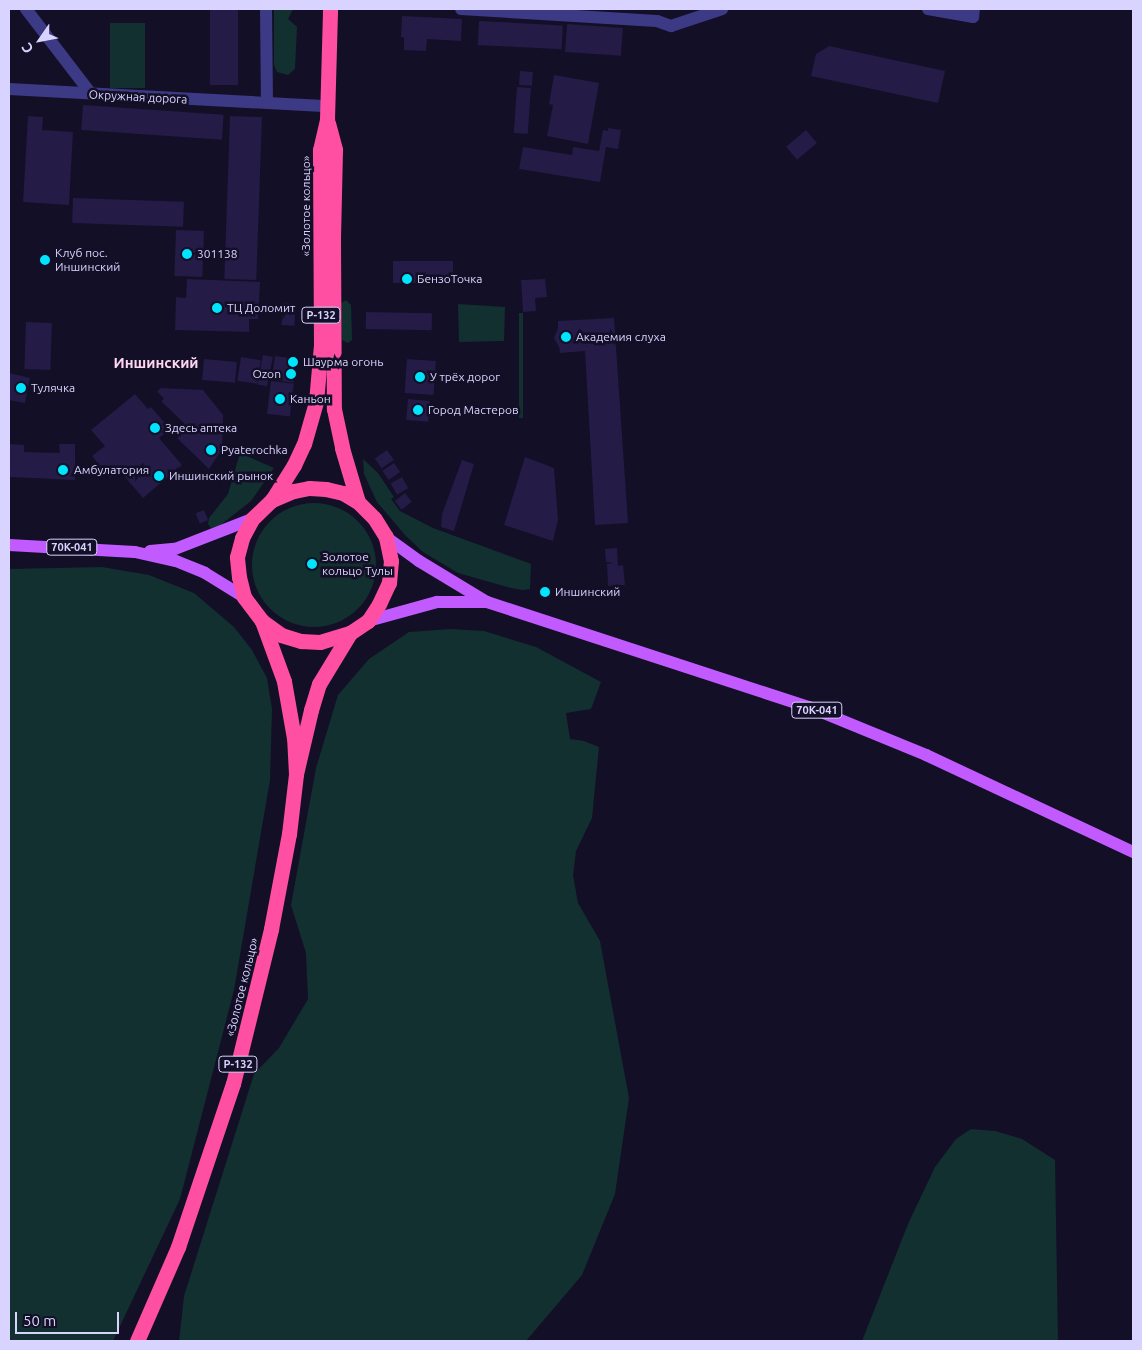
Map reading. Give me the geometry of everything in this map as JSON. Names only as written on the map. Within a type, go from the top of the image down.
[{"type":"highway","name":"«Золотое кольцо»","points":[[296,774],[294,738],[284,681],[262,622],[244,597],[239,577],[237,556],[242,538],[252,519],[272,500],[304,444],[316,402],[321,345],[320,150],[327,113],[330,9]]},
{"type":"highway","name":"«Золотое кольцо»","points":[[327,113],[335,150],[333,239],[334,409],[342,448],[358,502]]},
{"type":"highway","name":"«Золотое кольцо»","points":[[262,622],[282,635],[301,641],[320,642],[350,633],[368,620],[379,604],[389,583],[391,561],[386,537],[374,518],[358,502],[343,494],[326,489],[309,488],[293,490],[272,500]]},
{"type":"highway","name":"«Золотое кольцо»","points":[[137,1341],[178,1247],[233,1084],[272,929],[289,834],[296,774],[318,684],[350,633]]},
{"type":"main road","name":"70К-041","points":[[9,544],[135,552],[174,549],[252,519]]},
{"type":"main road","name":"70К-041","points":[[386,537],[419,561],[487,602],[809,707],[926,755],[1133,852]]},
{"type":"main road","name":"70К-041","points":[[135,552],[176,561],[205,573],[244,597]]},
{"type":"main road","name":"70К-041","points":[[368,620],[437,602],[487,602]]},
{"type":"street","points":[[26,9],[92,95]]},
{"type":"street","points":[[266,9],[267,102]]},
{"type":"street","points":[[461,9],[657,21],[671,26],[722,9]]},
{"type":"street","points":[[928,9],[972,17],[974,9]]},
{"type":"street","name":"Окружная дорога","points":[[9,89],[92,95],[267,102],[327,113]]},
{"type":"green space","points":[[274,9],[293,9],[288,19],[297,27],[295,69],[288,75],[277,72],[274,65]]},
{"type":"green space","points":[[110,23],[145,23],[145,88],[110,88]]},
{"type":"green space","points":[[346,300],[351,305],[352,340],[348,343],[342,340],[341,303]]},
{"type":"green space","points":[[458,304],[505,307],[504,341],[459,342]]},
{"type":"green space","points":[[519,313],[523,313],[523,418],[519,418]]},
{"type":"green space","points":[[240,453],[274,468],[251,501],[218,527],[211,528],[208,524],[209,518],[228,494]]},
{"type":"green space","points":[[363,459],[378,473],[394,497],[391,499],[400,511],[433,528],[531,564],[530,589],[511,588],[458,573],[423,552],[405,535],[377,502],[364,474]]},
{"type":"green space","points":[[314,503],[338,508],[358,521],[371,541],[376,565],[371,589],[358,609],[338,622],[314,627],[290,622],[270,609],[257,589],[252,565],[257,541],[270,521],[290,508]]},
{"type":"green space","points":[[102,567],[149,575],[194,593],[234,627],[252,650],[267,678],[272,709],[270,780],[234,990],[180,1199],[113,1341],[9,1341],[9,569]]},
{"type":"green space","points":[[451,629],[484,631],[536,647],[601,682],[591,709],[566,713],[570,739],[584,741],[599,747],[592,818],[576,851],[573,875],[578,903],[600,941],[629,1098],[615,1194],[582,1275],[526,1341],[179,1341],[184,1296],[254,1074],[279,1048],[308,999],[306,953],[291,905],[316,768],[338,695],[369,659],[409,632]]},
{"type":"green space","points":[[971,1129],[995,1131],[1022,1139],[1055,1160],[1058,1341],[862,1341],[908,1224],[935,1167],[956,1139]]},
{"type":"building","points":[[210,9],[238,9],[238,85],[210,85]]},
{"type":"building","points":[[402,16],[462,19],[461,41],[427,39],[426,51],[404,50],[404,37],[401,37]]},
{"type":"building","points":[[479,21],[563,25],[562,49],[478,45]]},
{"type":"building","points":[[567,24],[623,28],[621,56],[565,52]]},
{"type":"building","points":[[829,46],[945,71],[938,103],[811,76],[816,54]]},
{"type":"building","points":[[520,71],[533,72],[532,86],[519,85]]},
{"type":"building","points":[[554,75],[599,83],[588,144],[547,136],[553,105],[549,104]]},
{"type":"building","points":[[517,87],[531,88],[528,134],[514,133]]},
{"type":"building","points":[[83,105],[224,115],[222,140],[81,130]]},
{"type":"building","points":[[28,116],[43,117],[42,130],[73,132],[69,205],[23,202]]},
{"type":"building","points":[[230,116],[262,117],[256,280],[224,279]]},
{"type":"building","points":[[608,128],[621,130],[618,149],[606,147],[600,182],[519,169],[523,147],[572,155],[573,147],[599,151],[603,130],[608,131]]},
{"type":"building","points":[[806,130],[817,143],[797,160],[786,147]]},
{"type":"building","points":[[73,198],[184,202],[183,227],[72,223]]},
{"type":"building","points":[[176,230],[204,231],[202,277],[174,276]]},
{"type":"building","points":[[393,261],[453,261],[453,283],[393,283]]},
{"type":"building","name":"ТЦ Доломит","points":[[187,279],[260,282],[258,319],[249,319],[249,332],[175,330],[176,297],[186,298]]},
{"type":"building","points":[[545,279],[547,297],[535,298],[536,311],[523,312],[521,280]]},
{"type":"building","points":[[283,303],[296,304],[294,326],[281,325]]},
{"type":"building","points":[[366,312],[432,313],[432,330],[366,329]]},
{"type":"building","points":[[614,318],[628,523],[595,525],[585,351],[560,353],[554,338],[558,328],[558,321]]},
{"type":"building","points":[[26,322],[52,323],[50,370],[24,369]]},
{"type":"building","points":[[263,355],[273,357],[267,386],[257,384]]},
{"type":"building","points":[[275,356],[297,359],[293,383],[272,380]]},
{"type":"building","points":[[241,357],[261,360],[257,384],[237,381]]},
{"type":"building","points":[[204,359],[237,362],[235,383],[202,380]]},
{"type":"building","name":"У трёх дорог","points":[[407,359],[436,361],[434,395],[405,393]]},
{"type":"building","points":[[9,373],[30,378],[25,403],[9,400]]},
{"type":"building","name":"Каньон","points":[[271,381],[294,384],[290,417],[267,414]]},
{"type":"building","points":[[161,388],[203,390],[223,415],[222,449],[209,469],[177,438],[188,427],[161,401],[164,399],[157,391]]},
{"type":"building","points":[[135,394],[148,409],[151,407],[170,429],[159,438],[182,465],[143,498],[119,470],[110,478],[92,456],[105,446],[91,430]]},
{"type":"building","name":"Город Мастеров","points":[[408,399],[430,401],[428,422],[406,420]]},
{"type":"building","points":[[9,444],[24,445],[24,452],[60,453],[59,444],[75,444],[75,480],[9,477]]},
{"type":"building","points":[[387,450],[394,460],[382,468],[375,459]]},
{"type":"building","points":[[525,457],[554,468],[558,520],[553,541],[504,525]]},
{"type":"building","points":[[462,460],[474,464],[454,531],[441,527],[442,514]]},
{"type":"building","points":[[394,463],[400,472],[389,480],[382,471]]},
{"type":"building","points":[[402,477],[408,488],[397,495],[391,483]]},
{"type":"building","points":[[405,493],[412,502],[402,510],[395,501]]},
{"type":"building","points":[[204,510],[208,520],[200,524],[196,513]]},
{"type":"building","points":[[617,548],[618,566],[623,565],[625,585],[608,586],[607,564],[613,563],[606,562],[605,549]]},
{"type":"place","name":"301138","points":[[187,254]]},
{"type":"place","name":"Клуб пос. Иншинский","points":[[45,260]]},
{"type":"place","name":"БензоТочка","points":[[407,279]]},
{"type":"place","name":"ТЦ Доломит","points":[[217,308]]},
{"type":"place","name":"Академия слуха","points":[[566,337]]},
{"type":"place","name":"Шаурма огонь","points":[[293,362]]},
{"type":"place","name":"Ozon","points":[[291,374]]},
{"type":"place","name":"У трёх дорог","points":[[420,377]]},
{"type":"place","name":"Тулячка","points":[[21,388]]},
{"type":"place","name":"Каньон","points":[[280,399]]},
{"type":"place","name":"Город Мастеров","points":[[418,410]]},
{"type":"place","name":"Здесь аптека","points":[[155,428]]},
{"type":"place","name":"Pyaterochka","points":[[211,450]]},
{"type":"place","name":"Амбулатория","points":[[63,470]]},
{"type":"place","name":"Иншинский рынок","points":[[159,476]]},
{"type":"place","name":"Золотое кольцо Тулы","points":[[312,564]]},
{"type":"place","name":"Иншинский","points":[[545,592]]},
{"type":"district","name":"Иншинский","points":[[156,363]]}]
